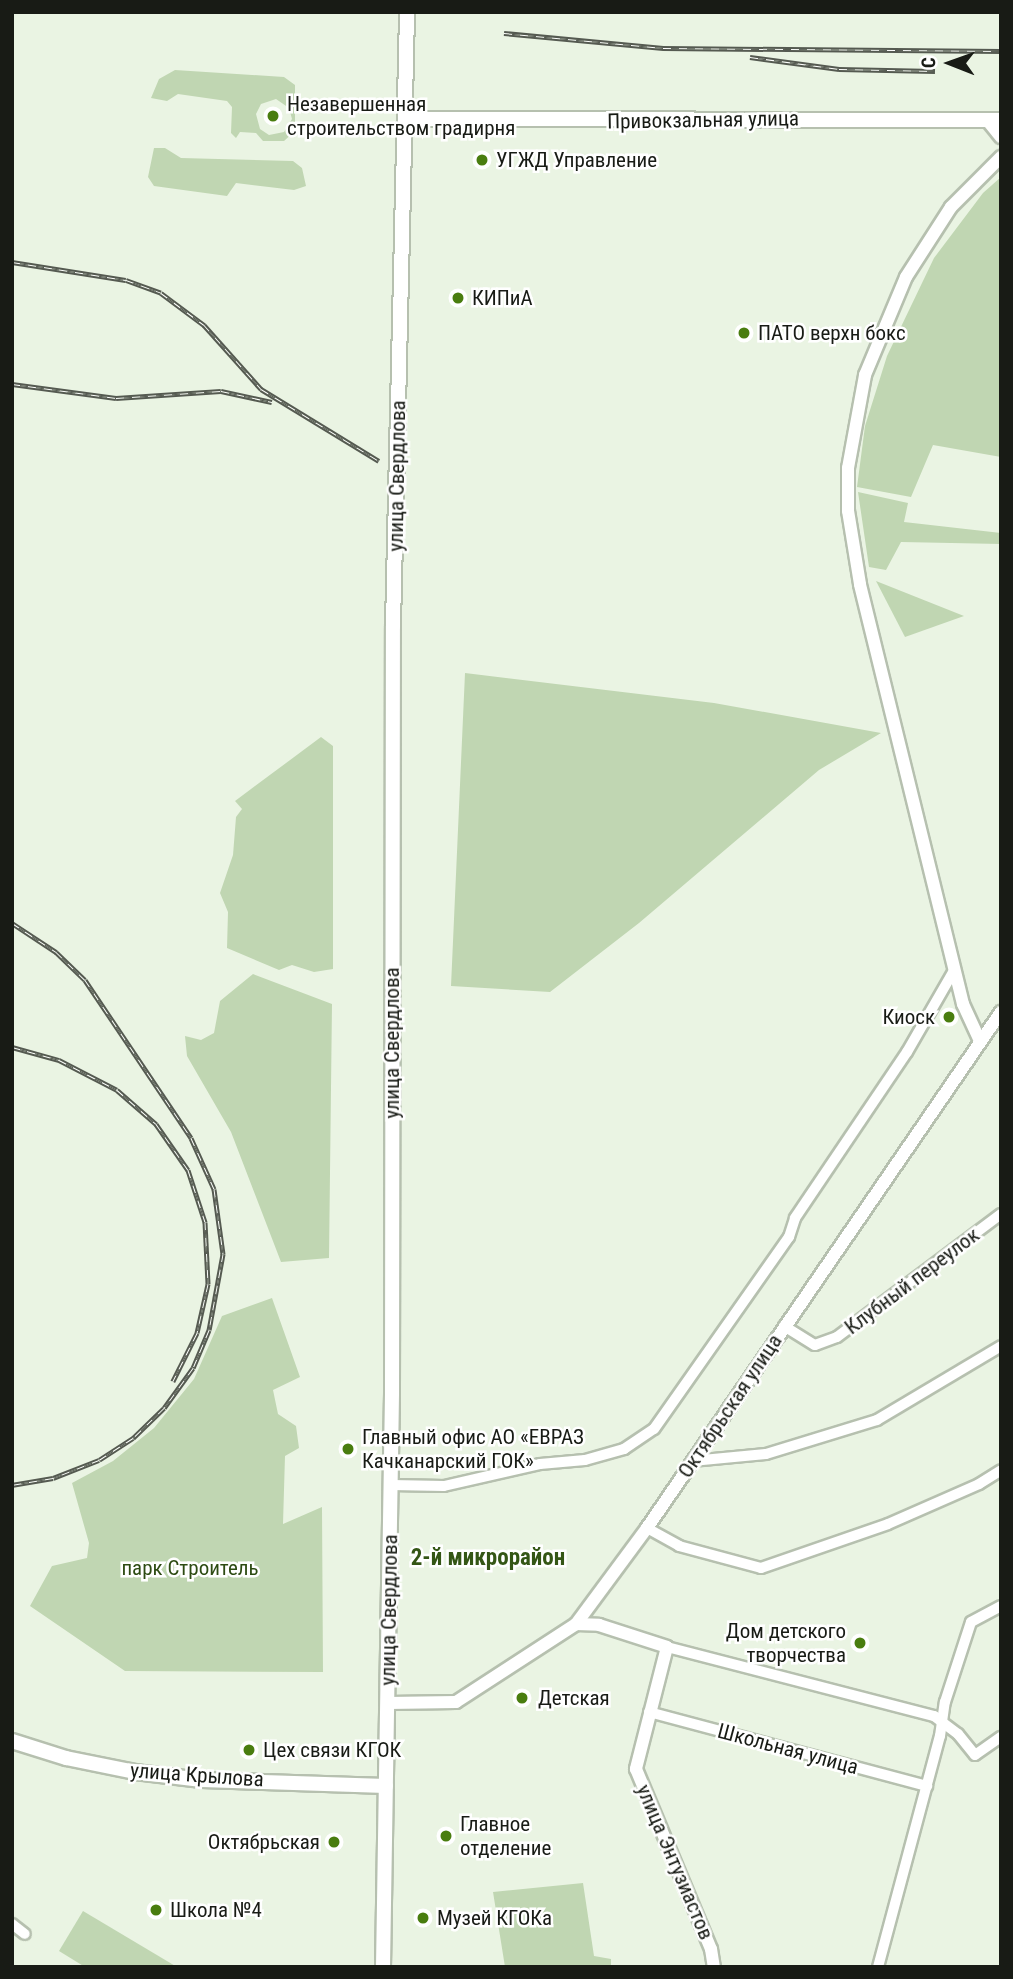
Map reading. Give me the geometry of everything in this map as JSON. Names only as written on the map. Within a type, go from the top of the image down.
[{"type":"main road","name":"улица Свердлова","points":[[383,1967],[391,1486],[393,626],[407,12]]},
{"type":"main road","name":"Привокзальная улица","points":[[405,120],[994,120]]},
{"type":"main road","name":"улица Крылова","points":[[12,1741],[93,1765],[175,1776],[386,1786]]},
{"type":"street","points":[[994,120],[1001,137]]},
{"type":"street","points":[[981,1041],[963,1004],[860,584],[848,511],[848,468],[865,375],[906,277],[951,208],[1001,157]]},
{"type":"street","points":[[391,1486],[444,1486],[541,1464],[585,1460],[624,1449],[654,1429],[789,1237],[795,1217],[907,1052],[955,969]]},
{"type":"street","name":"Октябрьская улица","points":[[388,1703],[456,1702],[576,1623],[647,1528],[1001,1012]]},
{"type":"street","name":"Клубный переулок","points":[[784,1326],[815,1345],[837,1337],[1001,1214]]},
{"type":"street","points":[[692,1461],[766,1454],[877,1420],[1001,1346]]},
{"type":"street","points":[[647,1528],[679,1546],[761,1568],[888,1524],[1001,1470]]},
{"type":"street","points":[[878,1967],[941,1724],[971,1622],[1001,1606]]},
{"type":"street","points":[[576,1623],[599,1625],[667,1647],[934,1716],[941,1724],[958,1734],[975,1755],[1001,1737]]},
{"type":"street","name":"улица Энтузиастов","points":[[667,1647],[636,1769],[711,1949],[714,1967]]},
{"type":"street","name":"Школьная улица","points":[[649,1712],[927,1786]]},
{"type":"street","points":[[12,1924],[25,1934]]},
{"type":"green space","points":[[175,70],[284,77],[295,85],[295,131],[284,141],[263,141],[256,133],[240,132],[236,138],[231,133],[232,107],[227,101],[178,94],[167,101],[151,98],[159,79]],"holes":[[[276,99],[289,108],[292,119],[284,132],[269,135],[260,129],[256,114],[261,104]]]},
{"type":"green space","points":[[154,148],[165,148],[181,158],[293,161],[302,168],[306,186],[294,190],[236,183],[227,196],[154,186],[148,177]]},
{"type":"green space","points":[[1001,177],[1001,457],[933,445],[911,497],[857,487],[865,426],[887,356],[934,258],[983,193]]},
{"type":"green space","points":[[858,492],[908,503],[904,522],[1001,533],[1001,544],[901,542],[886,570],[869,567]]},
{"type":"green space","points":[[876,581],[964,616],[905,637]]},
{"type":"green space","points":[[465,673],[714,703],[881,733],[819,770],[639,923],[550,992],[451,986]]},
{"type":"green space","points":[[321,737],[333,746],[333,969],[314,972],[292,965],[279,970],[227,948],[228,912],[220,893],[233,855],[236,817],[242,809],[235,801]]},
{"type":"green space","points":[[253,974],[332,1004],[329,1258],[281,1262],[231,1132],[187,1056],[185,1036],[201,1040],[214,1033],[220,1001]]},
{"type":"green space","name":"парк Строитель","points":[[272,1298],[300,1377],[273,1390],[278,1414],[296,1426],[299,1448],[285,1456],[283,1524],[322,1507],[323,1672],[125,1671],[30,1606],[52,1566],[87,1558],[89,1543],[72,1483],[113,1461],[154,1428],[194,1379],[222,1316]]},
{"type":"green space","points":[[583,1883],[594,1956],[611,1959],[611,1967],[505,1967],[493,1892]]},
{"type":"green space","points":[[83,1911],[177,1967],[85,1967],[59,1951]]},
{"type":"railway","points":[[504,33],[663,48],[1001,51]]},
{"type":"railway","points":[[750,57],[839,69],[935,71]]},
{"type":"railway","points":[[12,262],[126,280],[161,293],[204,325],[261,389],[379,461]]},
{"type":"railway","points":[[12,384],[116,398],[221,391],[272,402]]},
{"type":"railway","points":[[12,923],[56,952],[85,980],[191,1138],[214,1189],[223,1254],[209,1330],[193,1368],[164,1408],[133,1438],[99,1460],[53,1478],[12,1485]]},
{"type":"railway","points":[[12,1047],[59,1060],[117,1090],[156,1124],[188,1170],[205,1222],[208,1284],[197,1333],[173,1381]]},
{"type":"place","name":"Незавершенная строительством градирня","points":[[273,116]]},
{"type":"place","name":"УГЖД Управление","points":[[482,160]]},
{"type":"place","name":"КИПиА","points":[[458,298]]},
{"type":"place","name":"ПАТО верхн бокс","points":[[744,333]]},
{"type":"place","name":"Киоск","points":[[949,1017]]},
{"type":"place","name":"Главный офис АО «ЕВРАЗ Качканарский ГОК»","points":[[348,1449]]},
{"type":"place","name":"Дом детского творчества","points":[[860,1643]]},
{"type":"place","name":"Детская","points":[[522,1698]]},
{"type":"place","name":"Цех связи КГОК","points":[[249,1750]]},
{"type":"place","name":"Главное отделение","points":[[446,1836]]},
{"type":"place","name":"Октябрьская","points":[[334,1842]]},
{"type":"place","name":"Школа №4","points":[[156,1910]]},
{"type":"place","name":"Музей КГОКа","points":[[423,1918]]},
{"type":"district","name":"2-й микрорайон","points":[[488,1558]]}]
